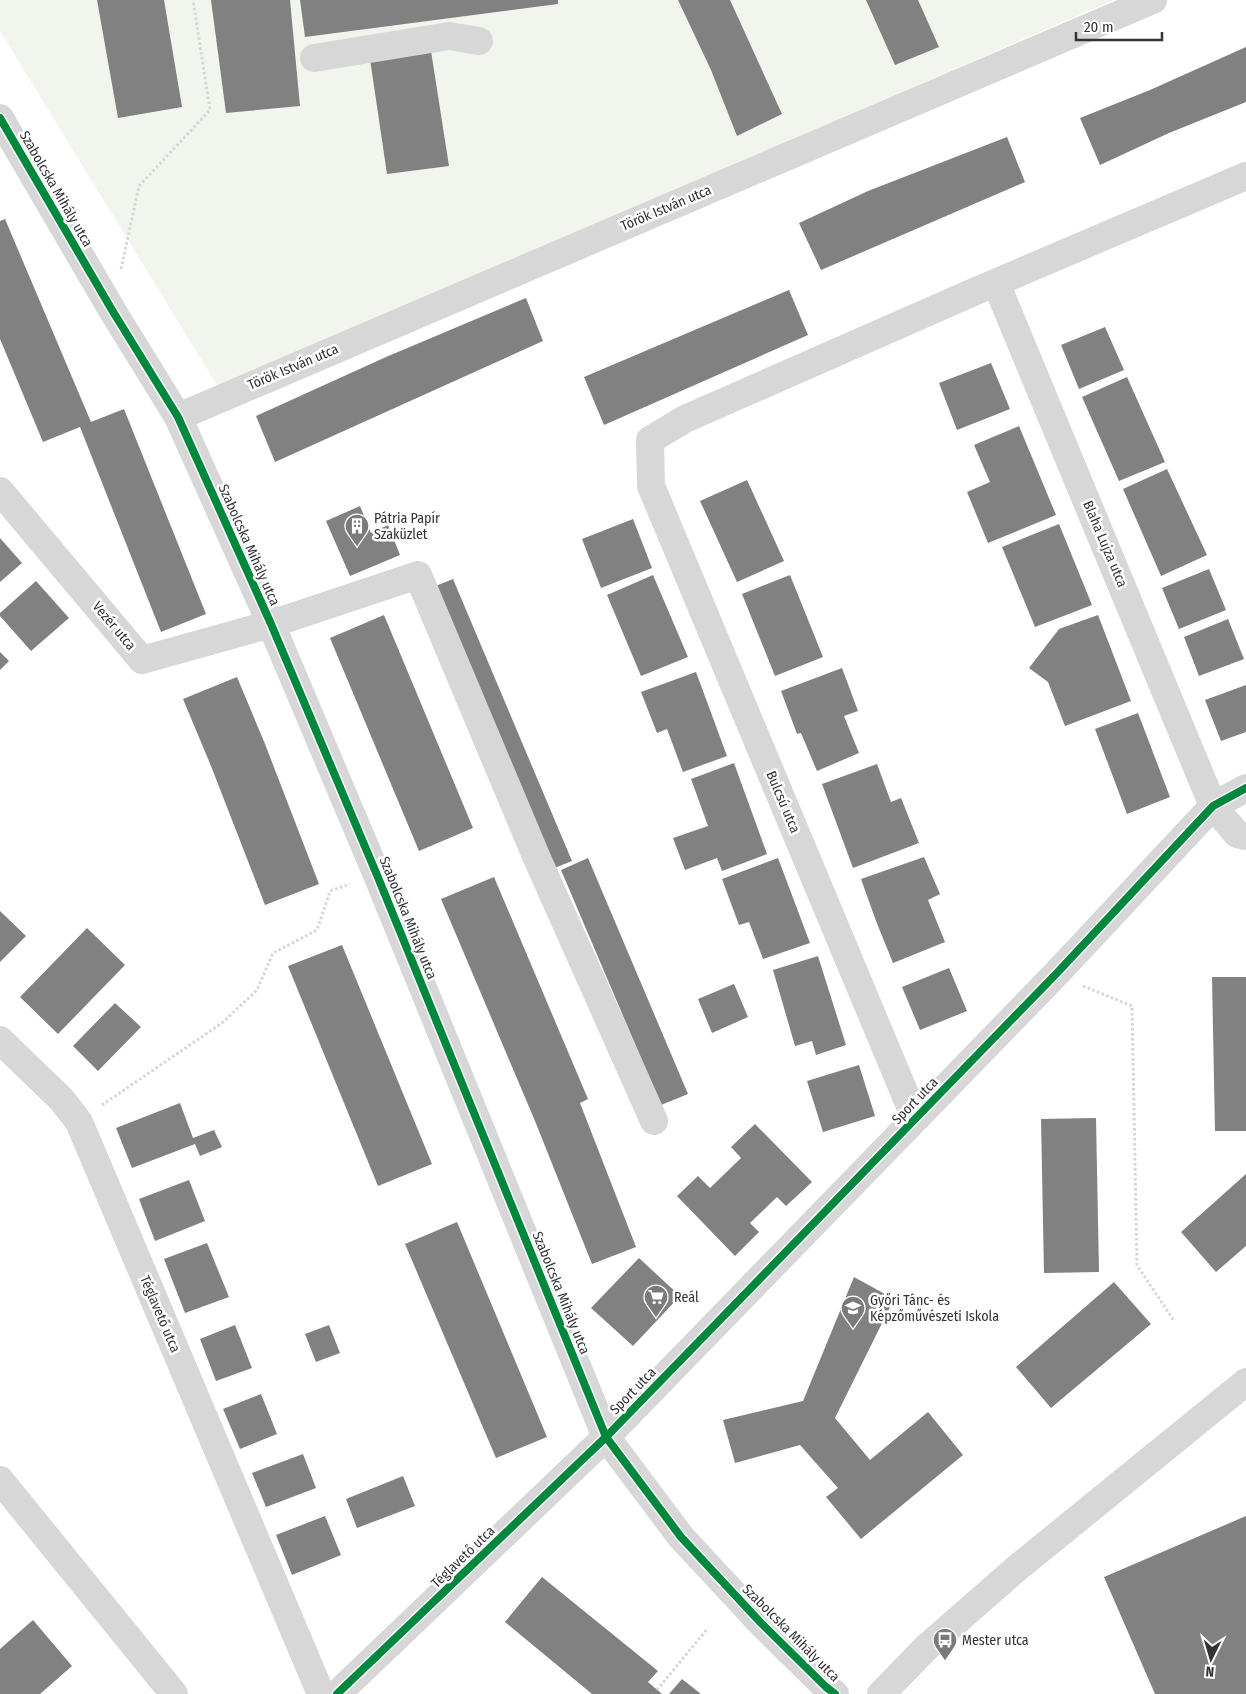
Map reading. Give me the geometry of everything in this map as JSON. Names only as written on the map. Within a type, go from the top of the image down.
[{"type":"street","name":"Török István utca","points":[[178,417],[1153,0]]},
{"type":"street","points":[[314,58],[449,36],[479,41]]},
{"type":"street","name":"Szabolcska Mihály utca","points":[[0,118],[112,310],[178,417],[271,624],[377,875],[606,1437],[681,1537],[761,1623],[835,1694]]},
{"type":"street","points":[[996,283],[1246,176]]},
{"type":"street","name":"Bulcsú utca","points":[[916,1118],[651,486],[650,440],[685,419],[996,283]]},
{"type":"street","name":"Blaha Lujza utca","points":[[996,283],[1213,806],[1237,834],[1246,836]]},
{"type":"street","name":"Vezér utca","points":[[0,490],[142,660],[271,624]]},
{"type":"street","points":[[271,624],[418,576],[536,856],[654,1121]]},
{"type":"street","name":"Sport utca","points":[[606,1437],[1056,974],[1213,806],[1246,788]]},
{"type":"street","name":"Téglavető utca","points":[[0,1040],[62,1100],[79,1122],[322,1694]]},
{"type":"street","points":[[881,1694],[927,1647],[1016,1569],[1246,1382]]},
{"type":"street","name":"Téglavető utca","points":[[337,1694],[606,1437]]},
{"type":"street","points":[[0,1480],[174,1694]]},
{"type":"path","points":[[112,310],[139,186],[210,110],[193,0]]},
{"type":"path","points":[[79,1122],[222,1023],[257,990],[273,953],[317,930],[330,891],[377,875]]},
{"type":"path","points":[[1056,974],[1132,1006],[1136,1265],[1174,1321]]},
{"type":"path","points":[[657,1690],[708,1628]]},
{"type":"shaded area","points":[[0,0],[1114,0],[218,387],[0,31]]},
{"type":"building","points":[[97,0],[164,0],[182,107],[118,118]]},
{"type":"building","points":[[211,0],[290,0],[300,106],[226,113]]},
{"type":"building","points":[[300,0],[558,0],[558,4],[305,37]]},
{"type":"building","points":[[678,0],[730,0],[782,114],[737,136],[711,70]]},
{"type":"building","points":[[866,0],[918,0],[939,47],[895,65]]},
{"type":"building","points":[[1246,47],[1246,102],[1169,133],[1100,165],[1080,118],[1150,90]]},
{"type":"building","points":[[431,51],[449,166],[387,174],[370,59]]},
{"type":"building","points":[[1007,137],[1025,182],[821,270],[799,223],[868,191]]},
{"type":"building","points":[[5,219],[91,422],[124,409],[206,614],[161,632],[80,427],[43,442],[0,339],[0,221]]},
{"type":"building","points":[[789,290],[808,335],[604,425],[584,377]]},
{"type":"building","points":[[526,298],[543,341],[275,462],[256,416],[386,357]]},
{"type":"building","points":[[1105,327],[1124,370],[1079,389],[1061,345]]},
{"type":"building","points":[[991,363],[1010,409],[957,430],[939,383]]},
{"type":"building","points":[[1127,377],[1165,462],[1119,481],[1082,397]]},
{"type":"building","points":[[1019,426],[1056,515],[988,543],[967,492],[990,482],[974,445]]},
{"type":"building","points":[[1167,469],[1207,555],[1161,576],[1123,489]]},
{"type":"building","points":[[747,480],[784,561],[737,582],[700,501]]},
{"type":"building","name":"Pátria Papír Szaküzlet","points":[[360,506],[371,533],[388,525],[400,555],[350,576],[326,521]]},
{"type":"building","points":[[633,519],[652,568],[601,588],[582,539]]},
{"type":"building","points":[[1059,524],[1092,605],[1035,627],[1002,547]]},
{"type":"building","points":[[0,538],[22,563],[0,582]]},
{"type":"building","points":[[1209,569],[1226,610],[1179,629],[1162,588]]},
{"type":"building","points":[[653,575],[688,657],[641,676],[607,595]]},
{"type":"building","points":[[790,575],[823,657],[775,676],[742,594]]},
{"type":"building","points":[[453,579],[572,861],[552,869],[433,587]]},
{"type":"building","points":[[36,581],[69,618],[31,651],[0,616],[0,613]]},
{"type":"building","points":[[384,615],[473,828],[419,851],[330,638]]},
{"type":"building","points":[[1098,615],[1131,701],[1065,726],[1048,682],[1029,668],[1059,629]]},
{"type":"building","points":[[1228,619],[1244,659],[1199,676],[1184,637]]},
{"type":"building","points":[[0,652],[9,661],[0,670]]},
{"type":"building","points":[[842,668],[858,711],[844,716],[859,753],[817,771],[801,733],[797,734],[781,691]]},
{"type":"building","points":[[696,672],[727,756],[683,772],[667,729],[657,733],[641,692]]},
{"type":"building","points":[[237,677],[319,884],[265,905],[183,699]]},
{"type":"building","points":[[1246,685],[1246,732],[1221,741],[1205,700]]},
{"type":"building","points":[[1138,713],[1170,797],[1127,814],[1095,729]]},
{"type":"building","points":[[734,763],[767,854],[722,871],[717,858],[685,870],[673,838],[708,826],[691,779]]},
{"type":"building","points":[[877,764],[891,802],[901,798],[919,843],[853,868],[822,784]]},
{"type":"building","points":[[924,857],[940,894],[928,900],[945,942],[893,963],[861,879]]},
{"type":"building","points":[[588,858],[688,1094],[661,1105],[561,870]]},
{"type":"building","points":[[778,858],[810,943],[763,959],[749,922],[739,925],[722,879]]},
{"type":"building","points":[[494,877],[588,1099],[580,1103],[636,1247],[592,1264],[535,1121],[441,899]]},
{"type":"building","points":[[0,911],[26,936],[0,962]]},
{"type":"building","points":[[87,928],[125,965],[58,1034],[20,997]]},
{"type":"building","points":[[342,945],[432,1164],[378,1186],[288,966]]},
{"type":"building","points":[[818,956],[846,1045],[816,1055],[812,1041],[795,1046],[773,970]]},
{"type":"building","points":[[949,968],[967,1011],[920,1030],[902,987]]},
{"type":"building","points":[[1212,977],[1246,977],[1246,1131],[1215,1131]]},
{"type":"building","points":[[734,984],[748,1017],[712,1033],[698,999]]},
{"type":"building","points":[[115,1003],[141,1027],[98,1071],[73,1046]]},
{"type":"building","points":[[859,1065],[875,1116],[823,1132],[807,1081]]},
{"type":"building","points":[[180,1103],[193,1138],[214,1130],[222,1147],[200,1156],[195,1144],[132,1168],[116,1128]]},
{"type":"building","points":[[1096,1118],[1099,1272],[1044,1273],[1041,1119]]},
{"type":"building","points":[[755,1124],[812,1182],[786,1206],[777,1197],[750,1223],[759,1232],[735,1256],[677,1196],[698,1176],[710,1188],[741,1158],[731,1147]]},
{"type":"building","points":[[1246,1174],[1246,1246],[1216,1272],[1181,1232]]},
{"type":"building","points":[[189,1180],[205,1221],[155,1241],[139,1199]]},
{"type":"building","points":[[457,1222],[547,1437],[496,1458],[405,1244]]},
{"type":"building","points":[[207,1243],[229,1297],[185,1313],[164,1259]]},
{"type":"building","points":[[639,1258],[680,1296],[633,1346],[591,1308]]},
{"type":"building","points":[[854,1277],[894,1299],[835,1418],[870,1460],[928,1412],[963,1455],[861,1539],[826,1497],[838,1488],[800,1445],[735,1463],[723,1420],[803,1401]]},
{"type":"building","points":[[1114,1282],[1151,1324],[1051,1408],[1016,1367]]},
{"type":"building","points":[[235,1325],[252,1368],[216,1381],[200,1339]]},
{"type":"building","points":[[329,1325],[340,1353],[316,1362],[305,1334]]},
{"type":"building","points":[[261,1394],[277,1434],[240,1449],[223,1409]]},
{"type":"building","points":[[303,1454],[316,1488],[266,1507],[252,1473]]},
{"type":"building","points":[[403,1476],[415,1506],[357,1528],[346,1499]]},
{"type":"building","points":[[325,1516],[341,1555],[292,1575],[276,1535]]},
{"type":"building","points":[[1246,1516],[1246,1694],[1155,1694],[1104,1577]]},
{"type":"building","points":[[542,1577],[658,1671],[648,1682],[662,1694],[592,1694],[505,1622]]},
{"type":"building","points":[[33,1620],[72,1666],[40,1694],[0,1694],[0,1649]]},
{"type":"building","points":[[682,1679],[701,1694],[669,1694]]},
{"type":"cycle path","points":[[0,118],[112,310],[178,417],[271,624],[377,875],[606,1437],[681,1537],[761,1623],[835,1694]]},
{"type":"cycle path","points":[[337,1694],[606,1437],[1056,974],[1213,806],[1246,788]]},
{"type":"place","name":"Pátria Papír Szaküzlet","points":[[357,547]]},
{"type":"place","name":"Reál","points":[[656,1318]]},
{"type":"place","name":"Győri Tánc- és Képzőművészeti Iskola","points":[[853,1329]]},
{"type":"place","name":"Mester utca","points":[[945,1661]]}]
